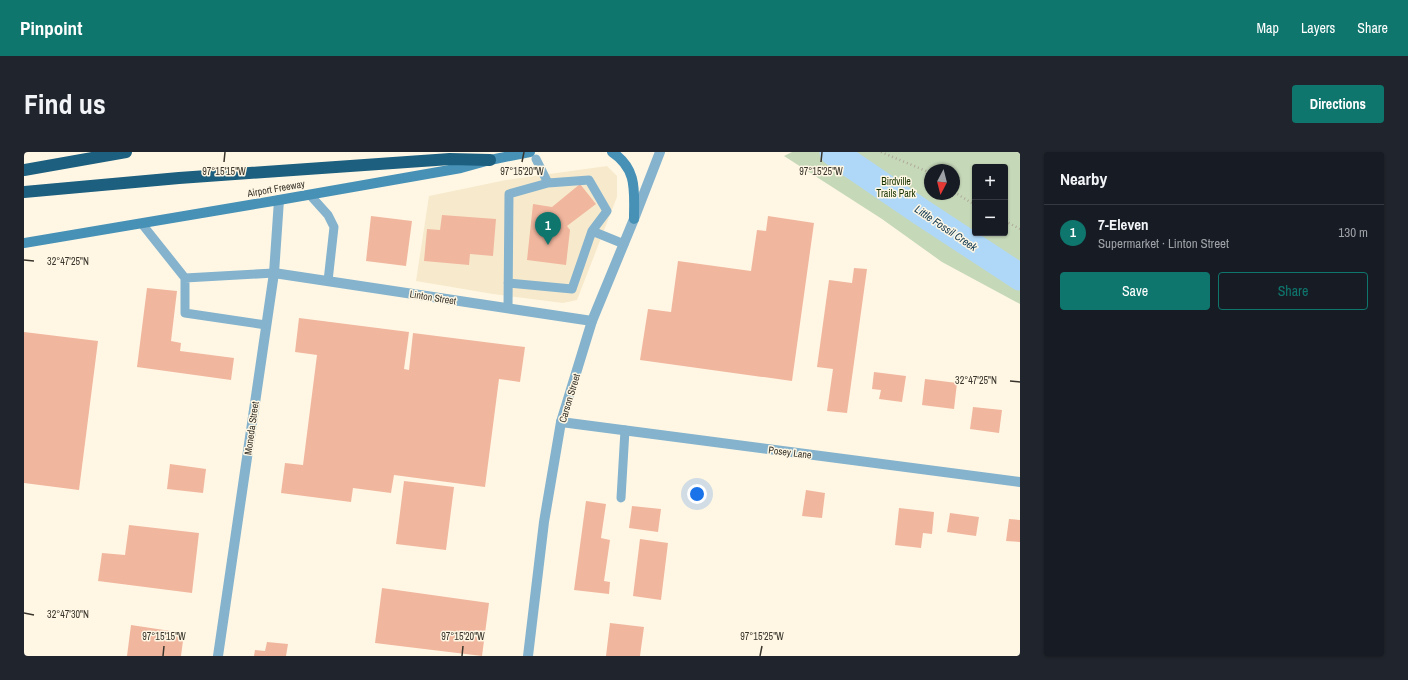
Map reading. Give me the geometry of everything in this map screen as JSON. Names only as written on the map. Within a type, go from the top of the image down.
[{"type":"highway","points":[[24,170],[126,152]]},
{"type":"highway","points":[[24,192],[187,178],[450,159],[490,160]]},
{"type":"main road","points":[[612,152],[622,160],[631,172],[634,184],[634,219]]},
{"type":"main road","name":"Airport Freeway","points":[[24,243],[142,224],[461,168],[490,160],[533,156]]},
{"type":"street","name":"Carson Street","points":[[528,656],[544,522],[561,422],[592,321],[660,152]]},
{"type":"street","name":"Moneda Street","points":[[218,656],[274,273],[279,200]]},
{"type":"street","name":"Linton Street","points":[[274,273],[592,321]]},
{"type":"street","name":"Posey Lane","points":[[561,422],[1020,482]]},
{"type":"lane","points":[[533,156],[548,183]]},
{"type":"lane","points":[[508,283],[572,289],[592,231],[607,211],[589,180],[548,183],[510,194],[508,283],[508,308]]},
{"type":"lane","points":[[310,194],[328,214],[333,224],[334,230],[328,281]]},
{"type":"lane","points":[[142,224],[185,278],[186,313],[266,325]]},
{"type":"lane","points":[[592,231],[624,244]]},
{"type":"lane","points":[[185,278],[274,273]]},
{"type":"lane","points":[[621,498],[625,430]]},
{"type":"path","points":[[881,152],[924,170]]},
{"type":"path","points":[[960,196],[972,203]]},
{"type":"path","points":[[1008,223],[1020,229]]},
{"type":"shaded area","points":[[607,166],[617,176],[617,197],[577,300],[563,303],[493,294],[416,281],[429,196],[506,180]]},
{"type":"green space","name":"Birdville Trails Park","points":[[792,152],[1020,152],[1020,304],[942,262],[882,219],[784,156]]},
{"type":"building","points":[[580,184],[596,204],[567,226],[570,230],[566,265],[527,260],[533,204],[552,207]]},
{"type":"building","points":[[442,215],[496,219],[493,256],[470,254],[469,265],[424,261],[427,229],[440,230]]},
{"type":"building","points":[[371,216],[412,221],[406,266],[366,261]]},
{"type":"building","points":[[768,216],[814,223],[792,381],[640,360],[648,309],[671,312],[678,261],[751,271],[757,230],[766,231]]},
{"type":"building","points":[[854,268],[867,269],[847,413],[827,411],[833,369],[817,367],[829,280],[852,283]]},
{"type":"building","points":[[147,288],[177,291],[171,341],[181,343],[180,351],[234,358],[231,380],[137,367]]},
{"type":"building","points":[[299,318],[409,332],[404,369],[409,370],[413,333],[525,347],[520,382],[499,379],[485,487],[394,475],[391,493],[353,488],[351,502],[281,493],[285,463],[303,465],[317,355],[295,352]]},
{"type":"building","points":[[24,332],[98,341],[79,490],[24,483]]},
{"type":"building","points":[[874,372],[906,376],[902,402],[879,399],[881,390],[872,389]]},
{"type":"building","points":[[925,379],[957,383],[954,409],[922,405]]},
{"type":"building","points":[[973,407],[1002,410],[999,433],[970,429]]},
{"type":"building","points":[[170,464],[206,469],[203,493],[167,489]]},
{"type":"building","points":[[404,481],[454,487],[446,550],[396,544]]},
{"type":"building","points":[[806,490],[825,493],[822,518],[802,516]]},
{"type":"building","points":[[586,501],[606,504],[601,538],[610,540],[604,581],[610,582],[609,594],[574,590]]},
{"type":"building","points":[[632,506],[661,509],[658,532],[629,528]]},
{"type":"building","points":[[899,508],[934,512],[932,534],[923,533],[921,548],[895,545]]},
{"type":"building","points":[[950,513],[979,517],[976,536],[947,532]]},
{"type":"building","points":[[1009,519],[1020,520],[1020,542],[1006,541]]},
{"type":"building","points":[[129,525],[199,533],[192,593],[98,581],[102,553],[125,555]]},
{"type":"building","points":[[640,539],[668,543],[661,600],[633,596]]},
{"type":"building","points":[[382,588],[489,603],[482,656],[375,643]]},
{"type":"building","points":[[610,623],[644,627],[640,656],[606,656]]},
{"type":"building","points":[[131,625],[184,633],[181,656],[127,656]]},
{"type":"building","points":[[267,642],[288,644],[286,656],[254,656],[255,650],[265,651]]},
{"type":"waterway","name":"Little Fossil Creek","points":[[833,152],[1020,277]]},
{"type":"place","name":"7-Eleven","points":[[548,245]]}]
